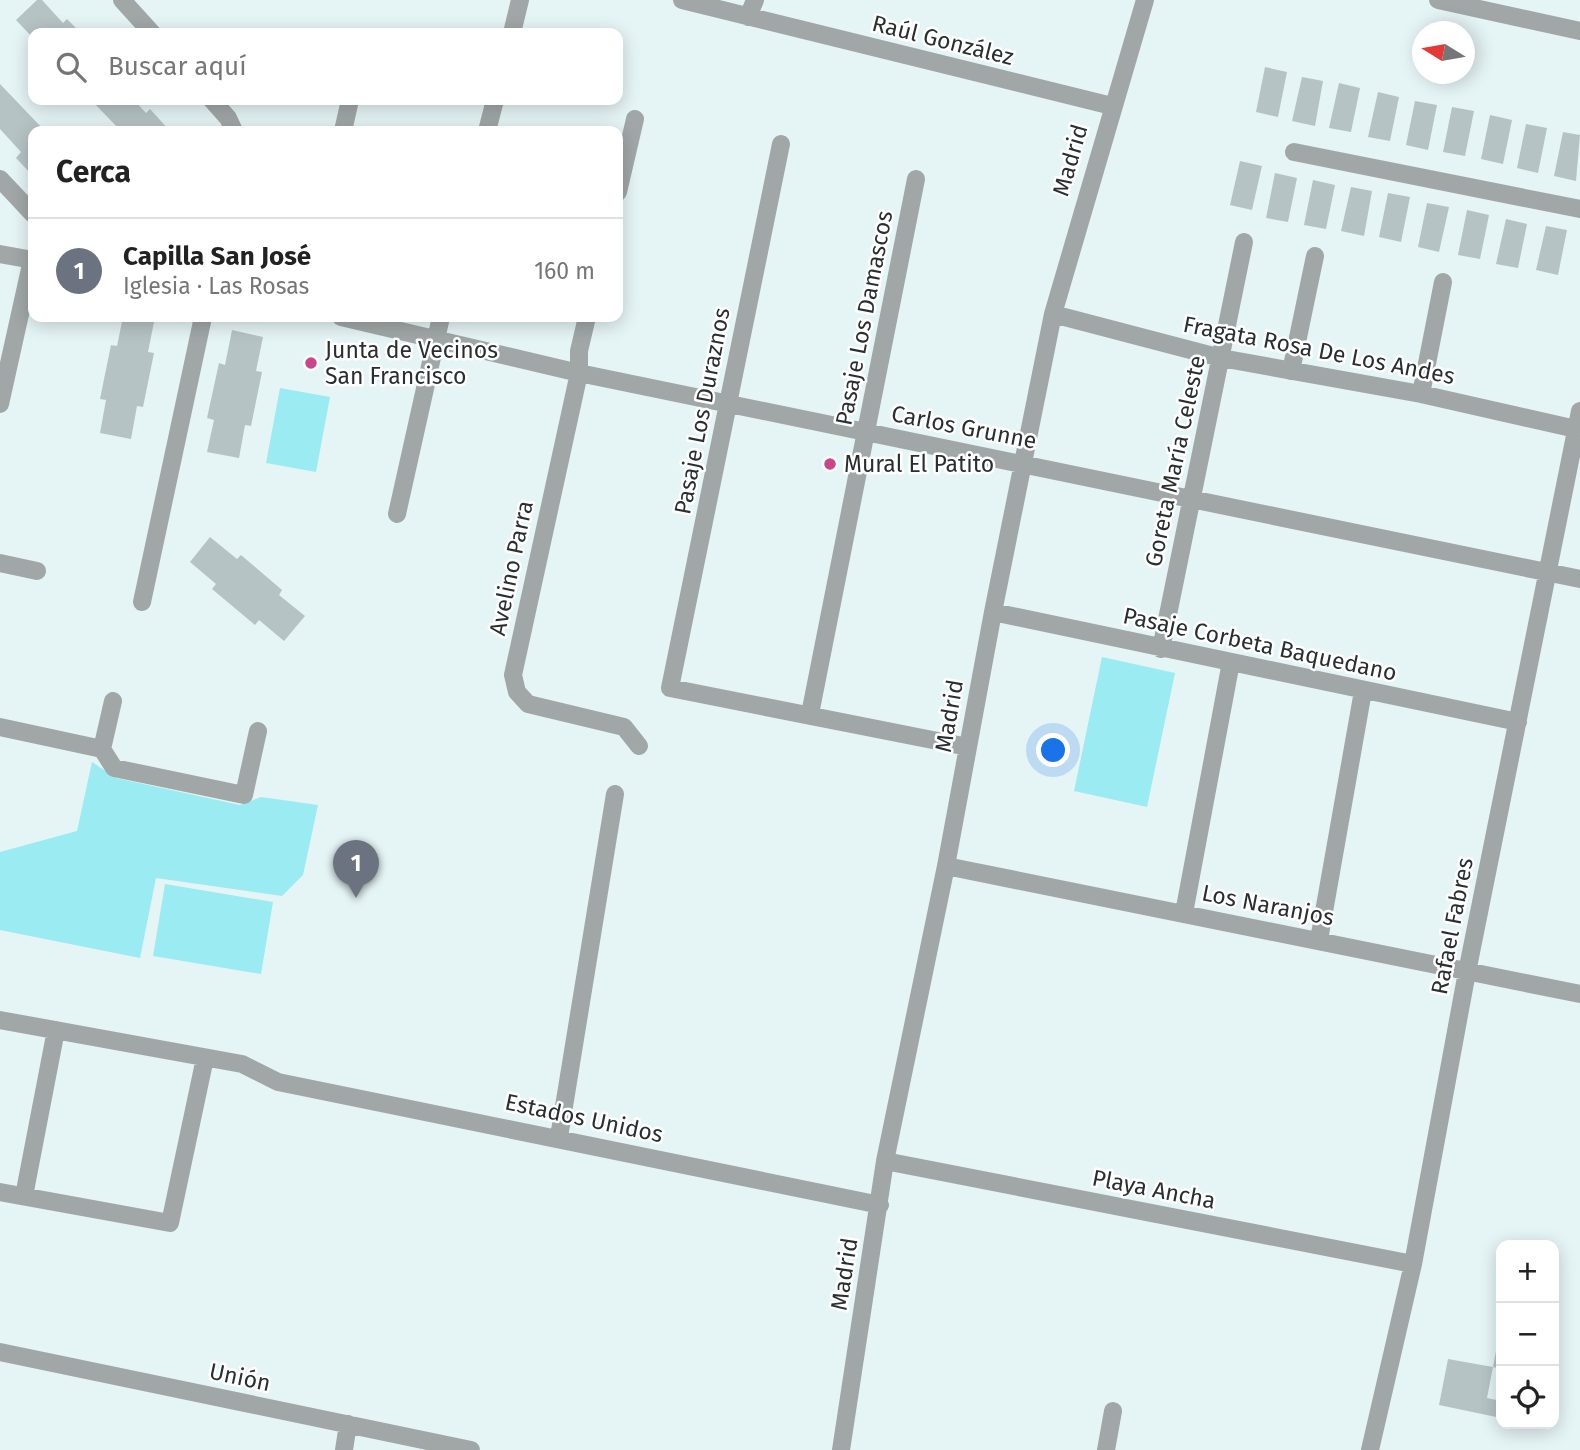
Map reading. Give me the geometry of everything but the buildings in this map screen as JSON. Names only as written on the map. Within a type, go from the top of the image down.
[{"type":"street","points":[[122,0],[147,28]]},
{"type":"street","points":[[513,28],[520,0]]},
{"type":"street","name":"Raúl González","points":[[682,0],[723,5],[748,18],[1112,106]]},
{"type":"street","points":[[748,18],[755,0]]},
{"type":"street","name":"Madrid","points":[[841,1450],[885,1161],[946,866],[993,612],[1053,314],[1145,0]]},
{"type":"street","points":[[1438,0],[1580,30]]},
{"type":"street","points":[[216,105],[232,126]]},
{"type":"street","points":[[344,126],[349,105]]},
{"type":"street","points":[[488,126],[494,105]]},
{"type":"street","points":[[623,171],[635,119]]},
{"type":"street","name":"Pasaje Los Duraznos","points":[[781,144],[670,688],[810,714]]},
{"type":"street","points":[[1294,152],[1580,209]]},
{"type":"street","points":[[0,179],[28,210]]},
{"type":"street","name":"Pasaje Los Damascos","points":[[810,714],[916,179]]},
{"type":"street","name":"Goreta María Celeste","points":[[1161,649],[1244,242]]},
{"type":"street","points":[[0,254],[28,259]]},
{"type":"street","points":[[1291,371],[1315,256]]},
{"type":"street","points":[[0,404],[28,278]]},
{"type":"street","points":[[1421,394],[1443,282]]},
{"type":"street","name":"Fragata Rosa De Los Andes","points":[[1053,314],[1221,358],[1421,394],[1576,429]]},
{"type":"street","points":[[142,602],[202,322]]},
{"type":"street","name":"Carlos Grunne","points":[[362,322],[579,373],[1580,579]]},
{"type":"street","points":[[397,514],[440,322]]},
{"type":"street","name":"Avelino Parra","points":[[586,322],[579,351],[579,373],[513,675],[517,692],[528,704],[624,727],[639,747]]},
{"type":"street","name":"Rafael Fabres","points":[[1370,1450],[1413,1264],[1467,972],[1580,411]]},
{"type":"street","points":[[0,563],[37,571]]},
{"type":"street","name":"Pasaje Corbeta Baquedano","points":[[993,612],[1518,722]]},
{"type":"street","points":[[1184,913],[1231,662]]},
{"type":"street","points":[[1319,940],[1363,691]]},
{"type":"street","points":[[113,701],[102,749],[114,768],[244,794],[258,731]]},
{"type":"street","points":[[810,714],[968,747]]},
{"type":"street","points":[[0,727],[102,749]]},
{"type":"street","points":[[559,1137],[615,794]]},
{"type":"street","name":"Los Naranjos","points":[[946,866],[1580,994]]},
{"type":"street","name":"Estados Unidos","points":[[0,1020],[242,1064],[278,1082],[559,1137],[880,1205]]},
{"type":"street","points":[[24,1196],[56,1030]]},
{"type":"street","points":[[0,1192],[170,1223],[205,1058]]},
{"type":"street","name":"Playa Ancha","points":[[885,1161],[1413,1264]]},
{"type":"street","name":"Unión","points":[[0,1352],[471,1450]]},
{"type":"street","points":[[1105,1450],[1113,1411]]},
{"type":"street","points":[[344,1450],[348,1424]]},
{"type":"shaded area","points":[[280,388],[330,397],[316,472],[266,463]]},
{"type":"shaded area","points":[[1102,657],[1175,673],[1147,807],[1074,791]]},
{"type":"shaded area","points":[[92,762],[116,778],[240,805],[261,797],[318,805],[303,875],[282,896],[156,878],[140,958],[0,930],[0,852],[77,831]]},
{"type":"shaded area","points":[[165,884],[273,902],[261,974],[153,956]]},
{"type":"place","name":"Junta de Vecinos San Francisco","points":[[311,363]]},
{"type":"place","name":"Mural El Patito","points":[[830,464]]},
{"type":"place","name":"Capilla San José","points":[[356,898]]}]
